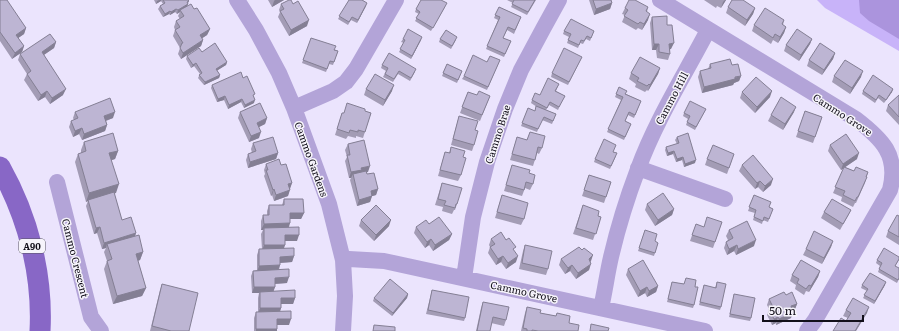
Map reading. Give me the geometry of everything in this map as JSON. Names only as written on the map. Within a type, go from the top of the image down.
[{"type":"main road","name":"A90","points":[[0,167],[8,180],[23,216],[33,249],[37,271],[41,317],[40,331]]},
{"type":"street","name":"Cammo Gardens","points":[[237,0],[256,30],[279,73],[294,108],[329,204],[343,260],[345,296],[343,331]]},
{"type":"street","points":[[294,108],[333,91],[346,82],[356,69],[396,0]]},
{"type":"street","name":"Cammo Brae","points":[[464,278],[473,216],[487,162],[505,109],[521,70],[559,0]]},
{"type":"street","name":"Cammo Grove","points":[[660,0],[856,120],[872,131],[881,140],[889,153],[893,165],[893,179],[890,190],[815,320],[807,331]]},
{"type":"street","name":"Cammo Hill","points":[[601,308],[613,251],[624,210],[638,168],[656,127],[708,30]]},
{"type":"street","points":[[638,168],[725,200]]},
{"type":"street","name":"Cammo Crescent","points":[[56,182],[91,317],[101,331]]},
{"type":"street","name":"Cammo Grove","points":[[343,260],[384,261],[705,331]]},
{"type":"shaded area","points":[[817,0],[899,0],[899,51],[825,8]]},
{"type":"shaded area","points":[[859,0],[899,0],[899,39],[869,21],[860,13]]},
{"type":"building","points":[[0,0],[7,0],[26,28],[16,35],[24,46],[15,53],[0,32]]},
{"type":"building","points":[[163,0],[189,1],[187,2],[188,4],[178,10],[176,9],[165,14],[160,6],[165,3]]},
{"type":"building","points":[[291,0],[293,4],[298,1],[309,20],[291,30],[280,11],[284,9],[281,4]]},
{"type":"building","points":[[349,0],[362,0],[367,3],[358,20],[352,17],[349,22],[339,16]]},
{"type":"building","points":[[421,0],[441,0],[447,3],[433,28],[416,18],[420,12],[416,9]]},
{"type":"building","points":[[514,0],[535,0],[528,12],[512,4]]},
{"type":"building","points":[[593,0],[611,0],[612,3],[596,9]]},
{"type":"building","points":[[629,0],[635,0],[648,7],[646,11],[650,14],[644,24],[640,22],[638,24],[624,16],[628,10],[625,8]]},
{"type":"building","points":[[732,0],[743,0],[755,8],[747,20],[728,7]]},
{"type":"building","points":[[191,4],[194,9],[197,8],[210,29],[200,35],[203,40],[183,53],[180,48],[183,43],[175,30],[180,27],[176,21],[184,16],[180,10]]},
{"type":"building","points":[[499,7],[521,17],[515,30],[508,27],[503,38],[511,41],[505,54],[487,46],[500,17],[495,15]]},
{"type":"building","points":[[765,8],[784,20],[782,24],[786,27],[780,37],[775,34],[773,38],[754,25]]},
{"type":"building","points":[[667,16],[667,25],[672,25],[674,43],[669,44],[670,54],[659,52],[659,44],[654,44],[652,17]]},
{"type":"building","points":[[571,19],[594,31],[591,38],[587,36],[584,41],[581,40],[579,45],[568,40],[571,34],[564,31]]},
{"type":"building","points":[[408,29],[422,37],[412,56],[400,49],[405,40],[403,39]]},
{"type":"building","points":[[797,29],[812,39],[801,55],[786,45]]},
{"type":"building","points":[[446,30],[457,37],[452,46],[440,39]]},
{"type":"building","points":[[50,34],[56,42],[42,52],[66,89],[52,98],[47,91],[41,95],[27,74],[31,71],[20,54]]},
{"type":"building","points":[[311,38],[336,46],[334,50],[338,51],[334,62],[330,61],[327,69],[303,60]]},
{"type":"building","points":[[215,43],[227,62],[216,69],[220,75],[205,82],[199,75],[202,73],[196,63],[193,65],[187,56],[199,48],[202,52]]},
{"type":"building","points":[[820,43],[835,53],[824,70],[809,60]]},
{"type":"building","points":[[564,48],[582,57],[569,82],[552,73]]},
{"type":"building","points":[[389,53],[416,69],[411,78],[399,71],[394,79],[385,74],[388,68],[382,65]]},
{"type":"building","points":[[473,55],[487,62],[490,56],[500,60],[488,87],[464,76]]},
{"type":"building","points":[[640,57],[660,68],[650,85],[649,84],[647,86],[637,81],[639,78],[631,73]]},
{"type":"building","points":[[730,59],[732,65],[738,64],[741,76],[704,87],[700,71],[711,68],[710,64]]},
{"type":"building","points":[[845,60],[863,71],[852,88],[834,76]]},
{"type":"building","points":[[447,64],[462,71],[458,80],[443,73]]},
{"type":"building","points":[[241,72],[243,78],[247,76],[255,94],[253,95],[255,100],[245,105],[242,99],[229,105],[225,96],[218,99],[212,85]]},
{"type":"building","points":[[375,74],[394,85],[385,100],[366,89]]},
{"type":"building","points":[[873,75],[893,89],[886,100],[879,95],[876,100],[863,91]]},
{"type":"building","points":[[756,77],[772,91],[757,107],[742,92]]},
{"type":"building","points":[[548,78],[559,84],[555,91],[565,96],[559,107],[550,102],[547,108],[532,100],[535,93],[540,95]]},
{"type":"building","points":[[619,87],[627,91],[625,94],[641,101],[635,115],[629,112],[625,121],[631,124],[625,137],[608,129],[623,97],[616,94]]},
{"type":"building","points":[[479,91],[490,96],[482,115],[462,107],[468,92],[477,95]]},
{"type":"building","points":[[899,95],[899,117],[888,105]]},
{"type":"building","points":[[781,97],[796,107],[785,124],[771,115]]},
{"type":"building","points":[[110,98],[115,112],[104,116],[107,125],[84,134],[82,128],[75,131],[71,121],[78,118],[75,112]]},
{"type":"building","points":[[690,101],[706,109],[696,127],[687,122],[690,116],[684,113]]},
{"type":"building","points":[[260,103],[267,118],[257,123],[261,132],[251,136],[240,112]]},
{"type":"building","points":[[347,103],[365,109],[365,111],[371,113],[365,132],[350,130],[349,133],[337,129]]},
{"type":"building","points":[[536,106],[556,114],[553,121],[544,117],[538,129],[522,123],[528,108],[535,111]]},
{"type":"building","points":[[805,111],[822,117],[815,137],[798,131]]},
{"type":"building","points":[[459,116],[478,121],[475,130],[478,131],[474,145],[453,139]]},
{"type":"building","points":[[530,132],[545,136],[542,148],[538,147],[535,160],[512,154],[517,137],[527,140]]},
{"type":"building","points":[[113,133],[118,151],[109,153],[119,184],[89,193],[78,154],[86,151],[84,142]]},
{"type":"building","points":[[688,133],[696,160],[685,164],[683,157],[677,159],[674,151],[668,153],[666,147],[679,143],[677,137]]},
{"type":"building","points":[[846,134],[859,153],[843,164],[830,145]]},
{"type":"building","points":[[273,137],[278,153],[250,162],[248,154],[256,151],[253,143]]},
{"type":"building","points":[[604,139],[616,145],[613,152],[617,153],[611,166],[595,159]]},
{"type":"building","points":[[364,140],[370,166],[361,168],[362,170],[351,172],[347,155],[350,155],[348,144]]},
{"type":"building","points":[[713,145],[734,154],[729,168],[707,159]]},
{"type":"building","points":[[451,147],[465,151],[463,157],[466,158],[461,175],[440,170],[445,152],[450,153]]},
{"type":"building","points":[[753,155],[773,179],[765,186],[760,181],[757,183],[742,165]]},
{"type":"building","points":[[279,159],[281,165],[286,164],[292,183],[288,184],[290,190],[276,195],[266,170],[268,170],[266,164]]},
{"type":"building","points":[[512,165],[530,170],[529,173],[535,175],[533,184],[526,182],[524,190],[506,185]]},
{"type":"building","points":[[844,167],[854,171],[856,167],[868,172],[855,201],[843,195],[845,191],[835,187]]},
{"type":"building","points":[[366,171],[367,174],[374,173],[378,189],[371,191],[372,196],[359,200],[353,174]]},
{"type":"building","points":[[589,175],[611,182],[606,197],[584,190]]},
{"type":"building","points":[[442,183],[462,188],[455,208],[444,205],[446,201],[438,199]]},
{"type":"building","points":[[114,192],[122,220],[131,217],[136,233],[104,243],[100,227],[96,228],[88,200]]},
{"type":"building","points":[[663,193],[674,209],[658,220],[647,204]]},
{"type":"building","points":[[502,195],[528,203],[524,219],[497,212]]},
{"type":"building","points":[[754,195],[771,202],[769,207],[773,209],[769,219],[764,217],[763,221],[754,217],[756,210],[749,207]]},
{"type":"building","points":[[284,199],[303,199],[304,213],[290,213],[290,223],[264,224],[263,215],[269,215],[269,205],[284,205]]},
{"type":"building","points":[[832,199],[851,210],[843,224],[824,212]]},
{"type":"building","points":[[376,205],[391,220],[376,235],[361,220]]},
{"type":"building","points":[[583,205],[599,211],[598,216],[601,217],[596,234],[576,228]]},
{"type":"building","points":[[897,215],[899,216],[899,237],[888,231]]},
{"type":"building","points":[[439,217],[452,234],[435,245],[431,239],[427,242],[416,227],[426,220],[429,224]]},
{"type":"building","points":[[707,217],[722,222],[715,242],[692,235],[696,224],[704,227]]},
{"type":"building","points":[[747,221],[756,240],[738,249],[737,245],[729,249],[726,242],[733,238],[729,230]]},
{"type":"building","points":[[299,227],[299,235],[285,235],[285,245],[264,245],[264,228]]},
{"type":"building","points":[[645,230],[657,234],[655,241],[658,243],[655,253],[639,248]]},
{"type":"building","points":[[814,231],[833,241],[824,258],[806,249]]},
{"type":"building","points":[[501,232],[506,240],[509,238],[516,247],[513,249],[518,256],[508,263],[503,256],[498,259],[490,247],[495,244],[491,239]]},
{"type":"building","points":[[139,235],[143,252],[136,254],[146,288],[117,296],[107,261],[112,259],[107,244]]},
{"type":"building","points":[[525,245],[552,251],[548,269],[522,263]]},
{"type":"building","points":[[579,247],[582,250],[584,248],[593,255],[589,259],[591,264],[578,273],[572,265],[568,268],[561,259]]},
{"type":"building","points":[[294,248],[294,256],[280,257],[280,265],[259,266],[259,249]]},
{"type":"building","points":[[884,248],[899,257],[895,266],[899,268],[898,280],[879,269],[882,263],[877,260]]},
{"type":"building","points":[[643,260],[658,286],[649,291],[647,287],[640,291],[628,269]]},
{"type":"building","points":[[801,260],[820,271],[811,286],[809,285],[806,289],[797,283],[799,279],[792,275]]},
{"type":"building","points":[[289,269],[289,277],[275,278],[275,287],[254,287],[253,271]]},
{"type":"building","points":[[870,273],[886,282],[875,301],[864,295],[868,289],[862,285]]},
{"type":"building","points":[[686,278],[696,280],[695,287],[698,287],[694,305],[668,299],[672,282],[684,284]]},
{"type":"building","points":[[390,279],[408,294],[393,313],[374,298]]},
{"type":"building","points":[[717,282],[726,284],[721,307],[700,302],[704,285],[716,288]]},
{"type":"building","points":[[162,284],[198,293],[189,331],[171,331],[152,326]]},
{"type":"building","points":[[295,290],[295,298],[281,298],[281,308],[260,308],[260,292]]},
{"type":"building","points":[[432,290],[469,297],[465,318],[428,310]]},
{"type":"building","points":[[784,292],[786,295],[792,292],[797,304],[791,306],[793,312],[779,319],[778,317],[774,319],[769,309],[773,307],[769,299]]},
{"type":"building","points":[[734,294],[755,298],[751,318],[730,314]]},
{"type":"building","points":[[853,298],[869,307],[855,331],[833,331],[841,318],[846,321],[851,313],[846,310]]},
{"type":"building","points":[[483,302],[509,307],[506,320],[493,317],[490,331],[477,331]]},
{"type":"building","points":[[527,307],[541,310],[540,313],[556,316],[557,313],[570,316],[569,323],[579,325],[578,331],[527,331],[527,329],[523,328]]},
{"type":"building","points":[[291,311],[291,319],[277,319],[277,329],[256,329],[256,312]]},
{"type":"building","points":[[591,324],[609,328],[608,331],[590,331]]},
{"type":"building","points":[[374,325],[395,327],[395,331],[373,331]]}]
